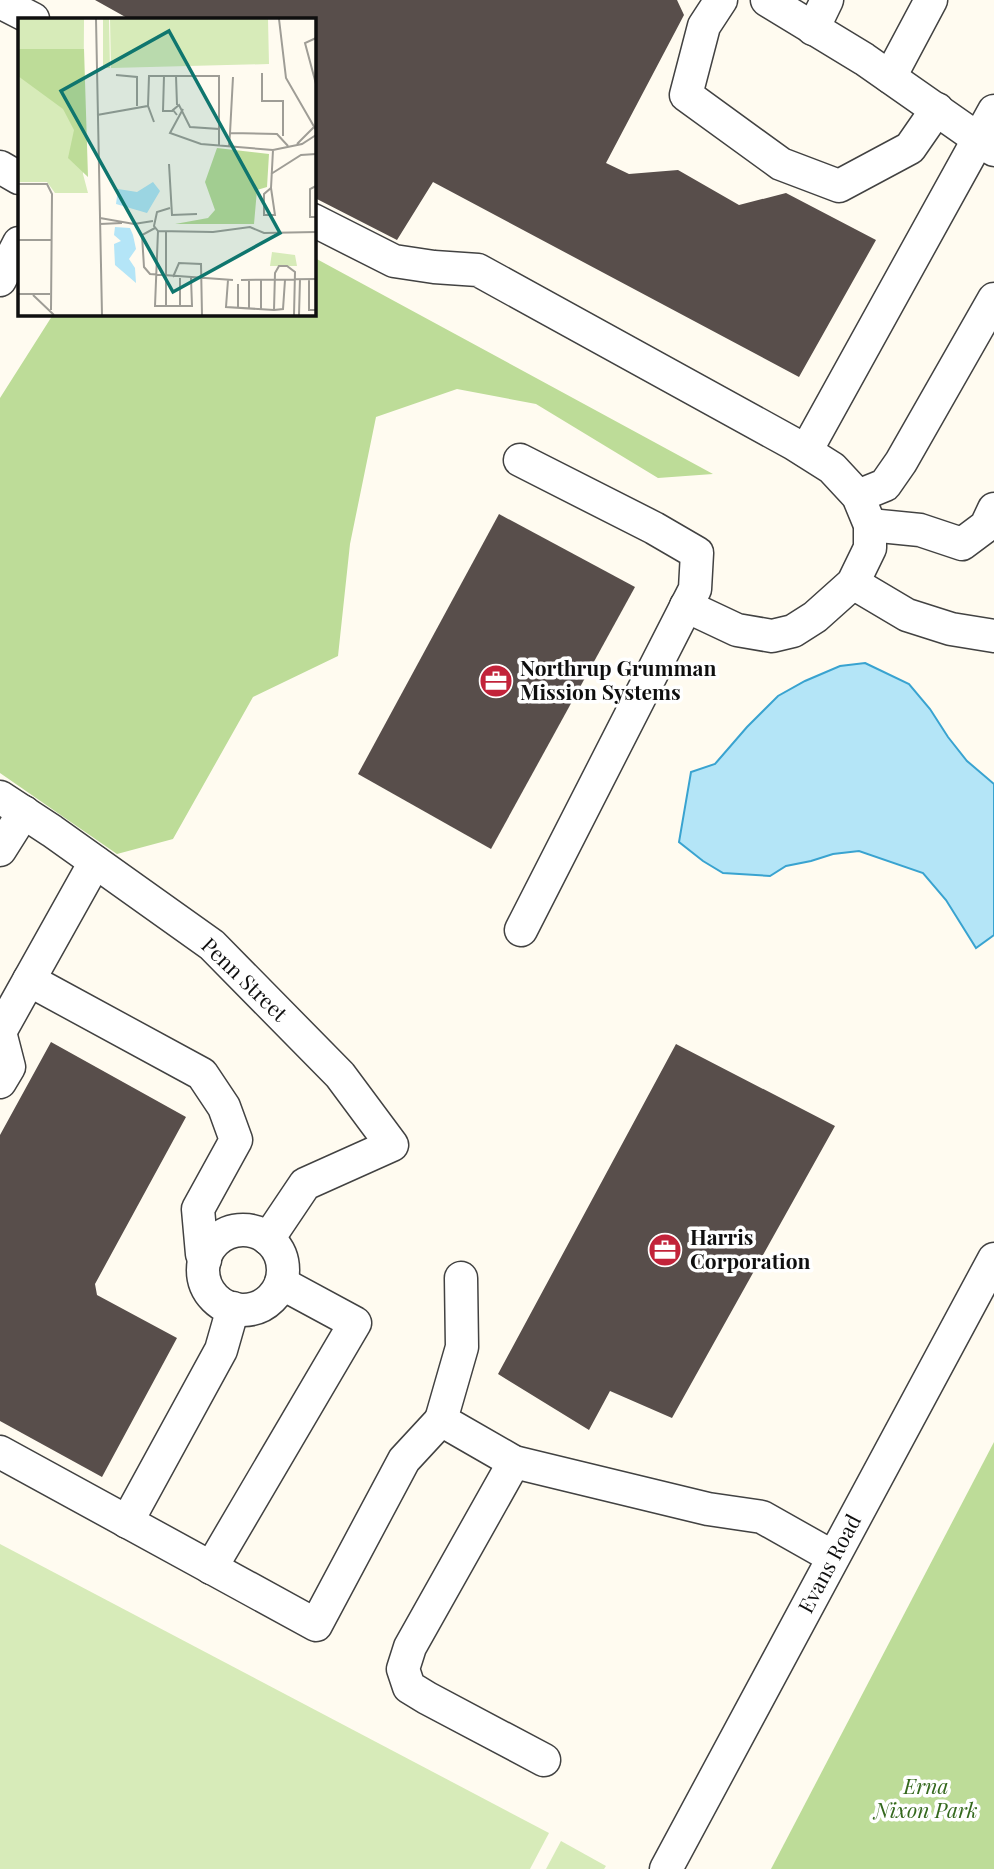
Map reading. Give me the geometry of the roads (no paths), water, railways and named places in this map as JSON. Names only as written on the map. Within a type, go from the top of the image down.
[{"type":"street","points":[[721,0],[704,26],[686,95],[781,164],[839,186],[910,148],[937,109]]},
{"type":"street","points":[[767,0],[890,77],[986,144]]},
{"type":"street","points":[[813,29],[827,0]]},
{"type":"street","points":[[890,77],[931,0]]},
{"type":"street","points":[[0,2],[31,18]]},
{"type":"street","points":[[806,451],[986,144],[994,111]]},
{"type":"street","points":[[0,167],[18,176]]},
{"type":"street","points":[[315,221],[394,261],[478,270],[806,451],[832,468],[858,496],[870,526],[870,548],[853,583],[815,617],[793,631],[772,636],[737,630],[686,606]]},
{"type":"street","points":[[0,279],[18,245]]},
{"type":"street","points":[[858,496],[885,485],[901,462],[994,299]]},
{"type":"street","points":[[520,460],[654,527],[696,552],[695,589],[521,930]]},
{"type":"street","points":[[870,526],[920,530],[962,544],[986,526],[994,509]]},
{"type":"street","points":[[853,583],[907,614],[951,629],[994,636]]},
{"type":"street","points":[[0,850],[12,805]]},
{"type":"street","name":"Penn Street","points":[[12,805],[212,945],[340,1075],[392,1145],[305,1184],[268,1238]]},
{"type":"street","points":[[0,1082],[9,1067],[0,1032],[95,862]]},
{"type":"street","points":[[29,980],[202,1074],[224,1107],[236,1140],[198,1209],[202,1254],[205,1260]]},
{"type":"street","points":[[247,1230],[268,1238],[279,1251],[283,1263],[283,1277],[271,1300],[247,1310],[221,1303],[212,1294],[203,1269],[212,1244],[234,1231],[247,1230]]},
{"type":"street","name":"Evans Road","points":[[666,1869],[994,1259]]},
{"type":"street","points":[[0,1452],[316,1625],[404,1461],[441,1420],[462,1347],[461,1278]]},
{"type":"street","points":[[211,1568],[355,1323],[281,1283]]},
{"type":"street","points":[[127,1522],[222,1350],[233,1308]]},
{"type":"street","points":[[441,1420],[514,1462],[708,1508],[762,1517],[834,1557]]},
{"type":"street","points":[[514,1462],[410,1647],[403,1669],[409,1687],[544,1760]]},
{"type":"water","points":[[865,663],[909,684],[967,761],[994,784],[994,935],[976,948],[946,900],[923,873],[859,851],[833,854],[786,866],[770,876],[723,873],[679,842],[691,772],[715,764],[778,696],[840,666]]},
{"type":"place","name":"Northrup Grumman Mission Systems","points":[[496,681]]},
{"type":"place","name":"Harris Corporation","points":[[665,1250]]},
{"type":"park label","name":"Erna Nixon Park","points":[[926,1799]]}]
